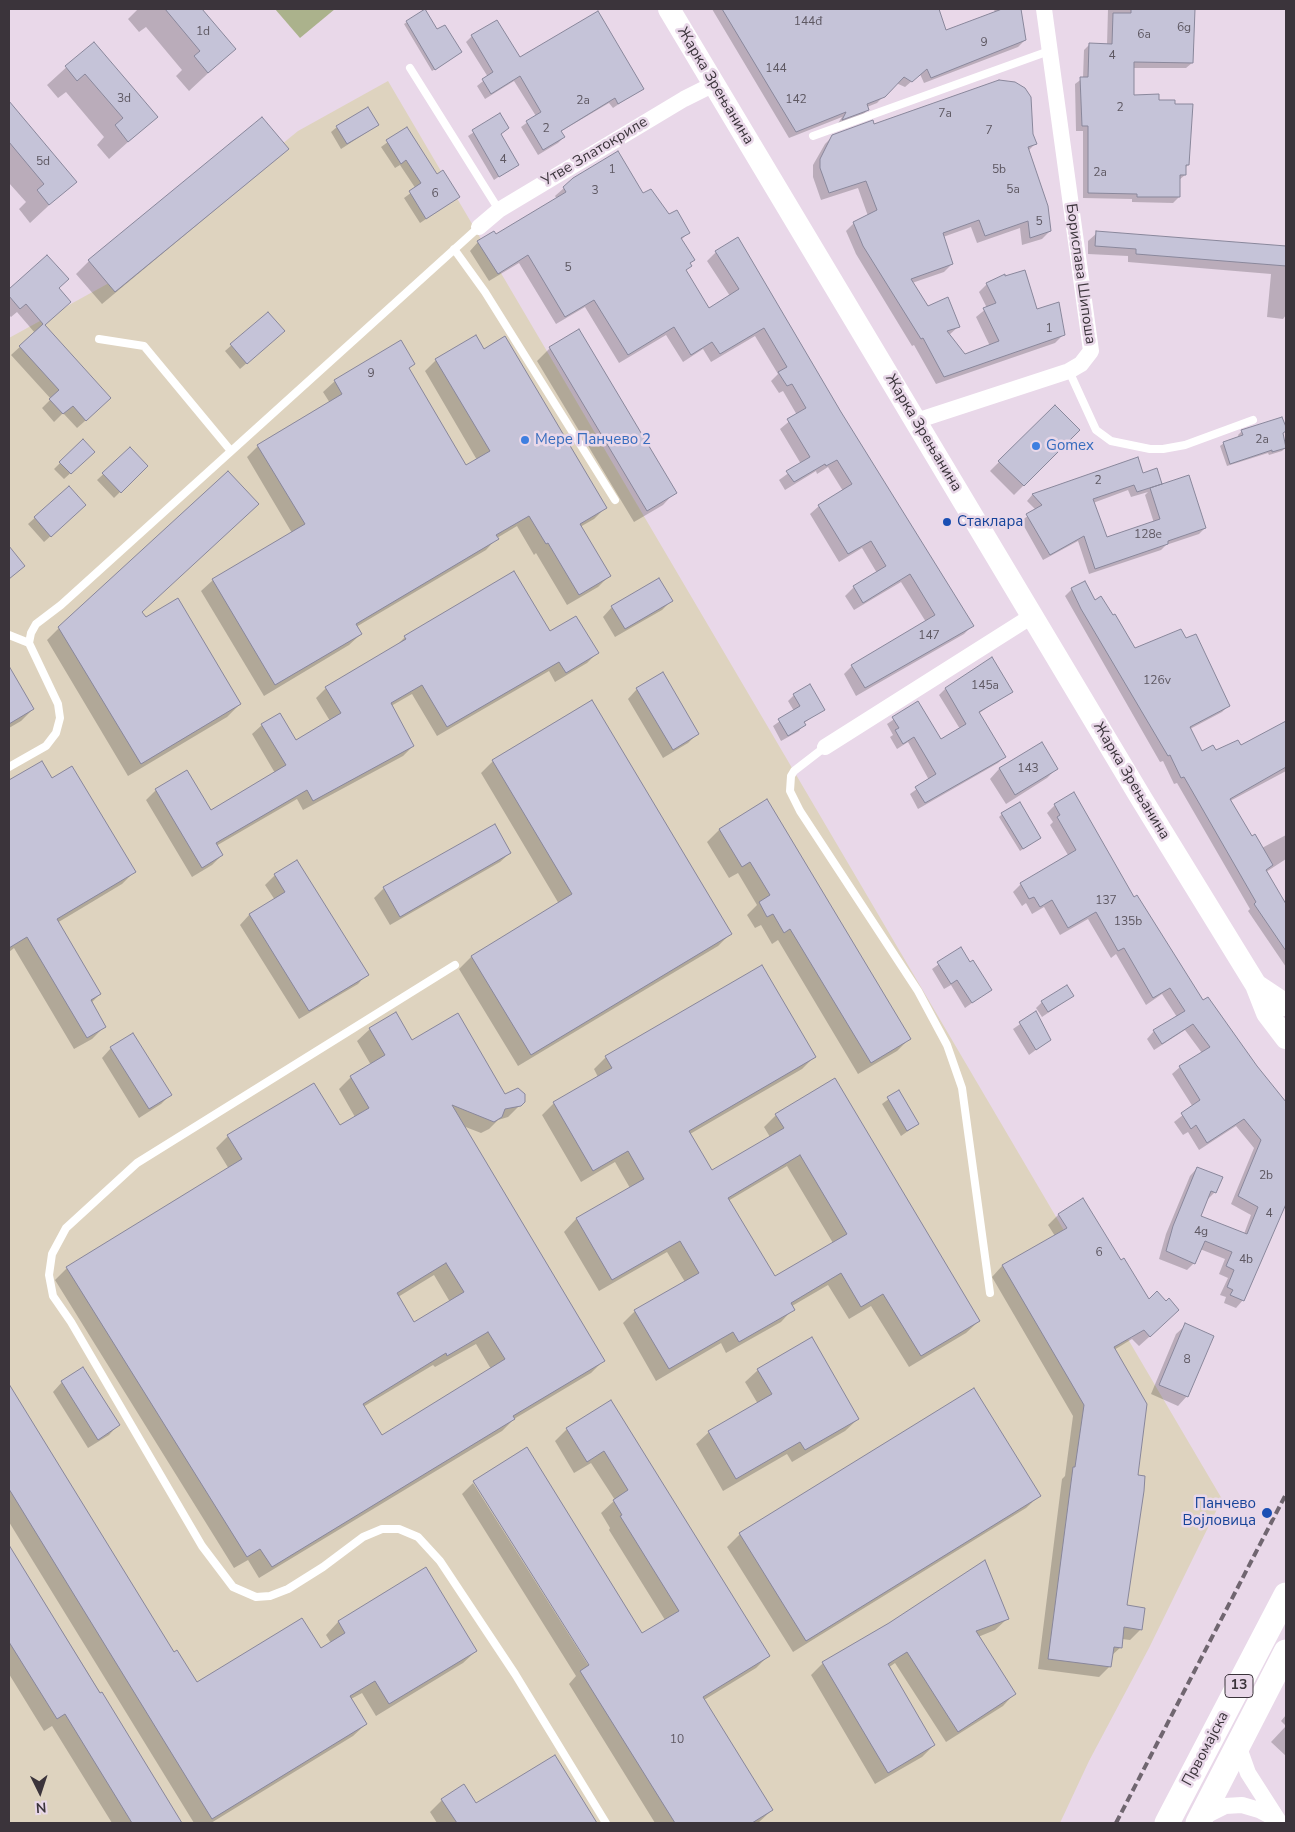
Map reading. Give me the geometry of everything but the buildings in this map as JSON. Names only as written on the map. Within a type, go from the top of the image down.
[{"type":"main road","name":"Првомајска","points":[[1167,1823],[1286,1595]]},
{"type":"main road","name":"Првомајска","points":[[1200,1821],[1286,1652]]},
{"type":"street","name":"Жарка Зрењанина","points":[[669,9],[1205,905],[1256,985],[1267,1013],[1286,1038]]},
{"type":"street","name":"Борислава Шипоша","points":[[916,421],[1069,371],[1081,364],[1091,351],[1044,9]]},
{"type":"street","name":"Утве Златокриле","points":[[479,226],[499,210],[684,99],[714,84]]},
{"type":"street","points":[[825,747],[1032,616]]},
{"type":"street","name":"Жарка Зрењанина","points":[[1256,985],[1286,1005]]},
{"type":"street","points":[[1238,1745],[1248,1773],[1278,1821]]},
{"type":"street","points":[[1200,1821],[1225,1806],[1242,1805],[1259,1810],[1278,1821]]},
{"type":"lane","points":[[813,136],[1049,51]]},
{"type":"lane","points":[[410,68],[499,210]]},
{"type":"lane","points":[[9,767],[46,746],[56,733],[60,718],[58,704],[29,643],[31,633],[36,624],[61,605],[479,226]]},
{"type":"lane","points":[[454,249],[485,292],[615,500]]},
{"type":"lane","points":[[99,339],[144,346],[231,451]]},
{"type":"lane","points":[[1069,371],[1096,430],[1112,441],[1150,449],[1163,449],[1185,445],[1254,420]]},
{"type":"lane","points":[[9,635],[29,643]]},
{"type":"lane","points":[[825,747],[794,771],[791,776],[790,791],[800,811],[918,991],[947,1045],[962,1088],[990,1294]]},
{"type":"lane","points":[[455,965],[137,1164],[66,1228],[52,1254],[49,1275],[53,1296],[72,1322],[202,1546],[233,1587],[256,1597],[270,1596],[288,1589],[323,1567],[363,1537],[382,1529],[400,1529],[418,1537],[440,1560],[510,1666],[606,1823]]},
{"type":"shaded area","points":[[388,81],[1222,1499],[1149,1648],[1089,1761],[1060,1823],[9,1823],[9,338],[118,278],[298,131]]},
{"type":"green space","points":[[275,9],[335,9],[300,38]]},
{"type":"railway","points":[[1116,1823],[1286,1494]]},
{"type":"place","name":"Мере Панчево 2","points":[[525,440]]},
{"type":"place","name":"Gomex","points":[[1036,446]]},
{"type":"place","name":"Стаклара","points":[[947,522]]},
{"type":"place","name":"Панчево Војловица","points":[[1267,1513]]}]
